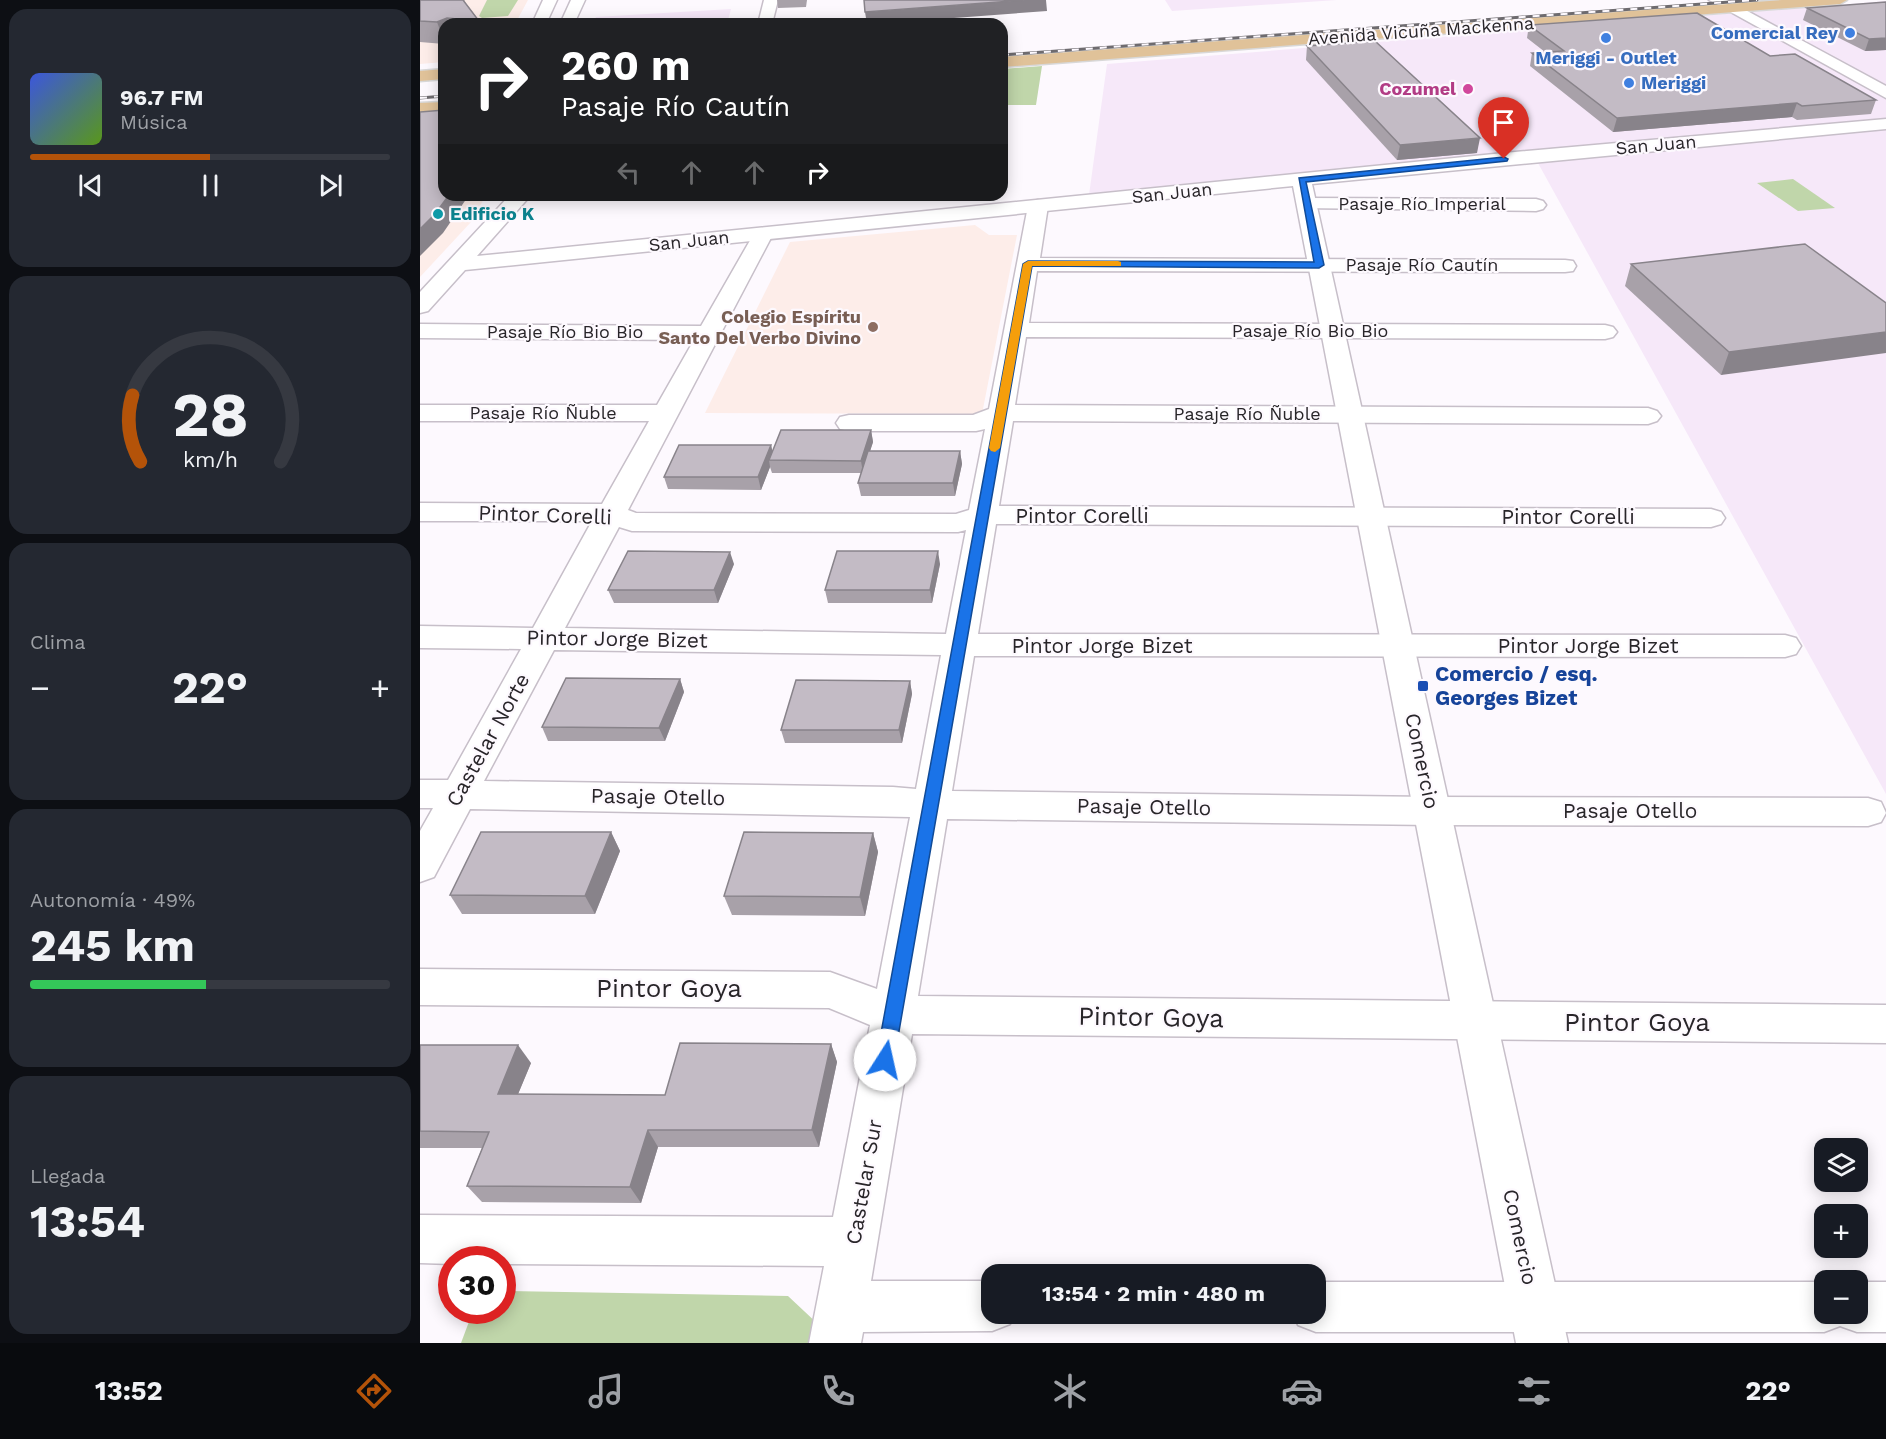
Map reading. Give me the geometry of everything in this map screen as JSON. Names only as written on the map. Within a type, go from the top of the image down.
[{"type":"main road","name":"Avenida Vicuña Mackenna","points":[[1008,62],[1729,8],[1751,3],[1840,0]]},
{"type":"main road","points":[[420,76],[438,74]]},
{"type":"main road","points":[[420,108],[438,107]]},
{"type":"street","points":[[542,18],[550,0]]},
{"type":"street","points":[[570,18],[578,0]]},
{"type":"street","points":[[766,18],[771,0]]},
{"type":"street","points":[[1716,0],[1886,93]]},
{"type":"street","points":[[1751,3],[1786,26],[1886,79]]},
{"type":"street","name":"San Juan","points":[[459,264],[1038,206],[1304,192],[1886,124]]},
{"type":"street","name":"Pasaje Río Imperial","points":[[1304,192],[1536,205]]},
{"type":"street","name":"Comercio","points":[[1304,192],[1538,1325]]},
{"type":"street","points":[[420,306],[516,201]]},
{"type":"street","name":"Castelar Sur","points":[[839,1325],[1038,206]]},
{"type":"street","name":"Castelar Norte","points":[[420,866],[763,234]]},
{"type":"street","name":"Pasaje Río Cautín","points":[[1028,264],[1565,266]]},
{"type":"street","name":"Pasaje Río Bio Bio","points":[[1015,330],[1605,332]]},
{"type":"street","name":"Pasaje Río Bio Bio","points":[[420,332],[709,333]]},
{"type":"street","name":"Pasaje Río Ñuble","points":[[420,413],[666,413]]},
{"type":"street","name":"Pasaje Río Ñuble","points":[[849,423],[976,423],[1001,413],[1648,416]]},
{"type":"street","name":"Pintor Corelli","points":[[420,513],[612,513],[632,522],[958,523],[983,515],[1711,518]]},
{"type":"street","name":"Pintor Jorge Bizet","points":[[420,637],[960,645],[1785,646]]},
{"type":"street","name":"Pasaje Otello","points":[[420,794],[893,801],[931,805],[1432,811],[1868,812]]},
{"type":"street","name":"Pintor Goya","points":[[420,987],[830,990],[893,1015],[1886,1024]]},
{"type":"street","points":[[420,1239],[853,1242]]},
{"type":"street","points":[[839,1325],[981,1307]]},
{"type":"street","points":[[1868,1307],[1886,1307]]},
{"type":"street","points":[[1326,1308],[1538,1325],[1814,1308]]},
{"type":"shaded area","points":[[420,0],[528,0],[518,18],[438,18],[438,62],[420,64]]},
{"type":"shaded area","points":[[1165,0],[1337,0],[1172,11]]},
{"type":"shaded area","points":[[1886,1],[1886,794],[1533,154],[1089,195],[1107,64]]},
{"type":"shaded area","points":[[731,9],[729,18],[596,17]]},
{"type":"shaded area","points":[[420,125],[438,178],[438,201],[483,201],[471,222],[420,277]]},
{"type":"shaded area","name":"Colegio Espíritu Santo Del Verbo Divino","points":[[975,225],[989,235],[1017,235],[982,414],[705,413],[790,242]]},
{"type":"green space","points":[[487,0],[518,0],[508,16],[482,18],[479,16]]},
{"type":"green space","points":[[1042,66],[1036,105],[1008,105],[1008,69]]},
{"type":"green space","points":[[1793,179],[1835,208],[1798,211],[1757,183]]},
{"type":"green space","points":[[516,1291],[788,1296],[820,1326],[816,1343],[461,1343],[468,1324],[516,1324]]},
{"type":"building","points":[[420,0],[463,0],[477,18],[438,18],[437,22],[420,21]]},
{"type":"building","points":[[864,0],[1025,0],[865,12]]},
{"type":"building","points":[[1886,2],[1886,38],[1869,39],[1807,8]]},
{"type":"building","points":[[1697,13],[1770,56],[1795,54],[1876,100],[1802,106],[1797,103],[1617,118],[1532,53],[1564,51],[1529,25]]},
{"type":"building","points":[[1375,41],[1480,138],[1400,145],[1307,46]]},
{"type":"building","points":[[438,110],[438,201],[445,201],[420,229],[420,112]]},
{"type":"building","points":[[1805,244],[1886,303],[1886,332],[1729,352],[1631,264]]},
{"type":"building","points":[[781,430],[871,430],[861,461],[769,460]]},
{"type":"building","points":[[679,445],[771,445],[758,477],[664,477]]},
{"type":"building","points":[[868,451],[960,451],[953,483],[858,483]]},
{"type":"building","points":[[628,551],[730,552],[714,590],[608,590]]},
{"type":"building","points":[[837,551],[938,551],[930,590],[825,590]]},
{"type":"building","points":[[566,678],[680,679],[659,728],[542,727]]},
{"type":"building","points":[[796,680],[910,681],[899,730],[781,730]]},
{"type":"building","points":[[481,832],[611,832],[585,896],[450,895]]},
{"type":"building","points":[[744,832],[873,833],[860,897],[724,896]]},
{"type":"building","points":[[680,1043],[831,1044],[812,1130],[648,1130],[630,1187],[467,1186],[489,1132],[420,1131],[420,1045],[518,1045],[498,1094],[665,1095]]},
{"type":"railway","points":[[1008,55],[1757,0]]},
{"type":"railway","points":[[420,98],[438,96]]},
{"type":"slow traffic","points":[[995,448],[1028,264],[1118,264]]},
{"type":"place","name":"Comercial Rey","points":[[1850,33]]},
{"type":"place","name":"Meriggi - Outlet","points":[[1606,38]]},
{"type":"place","name":"Meriggi","points":[[1629,83]]},
{"type":"place","name":"Cozumel","points":[[1468,89]]},
{"type":"place","name":"Edificio K","points":[[438,214]]},
{"type":"place","name":"Colegio Espíritu Santo Del Verbo Divino","points":[[873,327]]},
{"type":"place","name":"Comercio / esq. Georges Bizet","points":[[1423,686]]},
{"type":"route","points":[[885,1060],[1028,264],[1319,265],[1301,180],[1504,159]]}]
